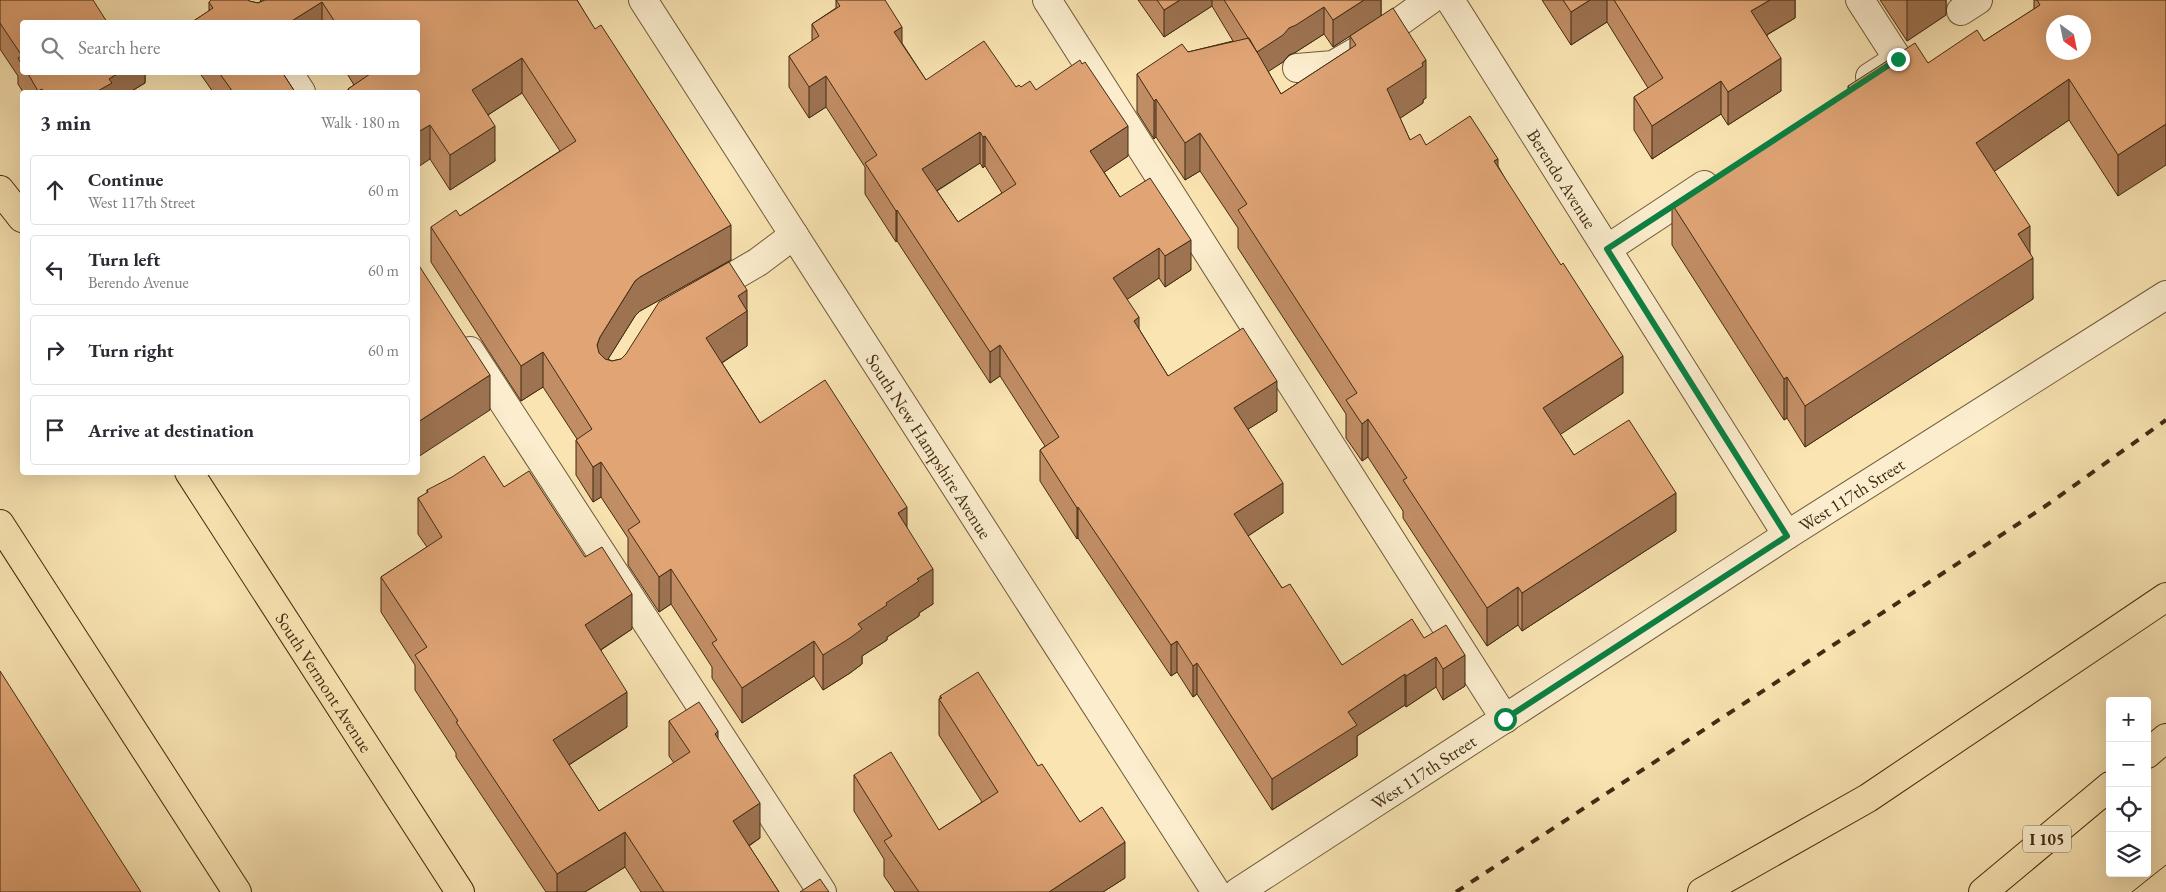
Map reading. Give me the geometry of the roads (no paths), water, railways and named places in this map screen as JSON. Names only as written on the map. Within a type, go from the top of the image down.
[{"type":"main road","points":[[0,190],[20,215]]},
{"type":"main road","name":"South Vermont Avenue","points":[[191,475],[460,892]]},
{"type":"main road","points":[[0,524],[237,892]]},
{"type":"main road","points":[[1702,892],[1868,798],[2166,597]]},
{"type":"main road","points":[[2151,751],[2166,738]]},
{"type":"main road","name":"I 105","points":[[1983,892],[2109,787]]},
{"type":"street","name":"South New Hampshire Avenue","points":[[643,0],[1216,892]]},
{"type":"street","points":[[1047,0],[1505,719]]},
{"type":"street","points":[[1297,68],[1333,64],[1364,47],[1430,0]]},
{"type":"street","name":"Berendo Avenue","points":[[1450,0],[1787,536]]},
{"type":"street","points":[[1848,92],[1898,59],[1860,0]]},
{"type":"street","points":[[290,75],[301,90]]},
{"type":"street","points":[[1607,249],[1723,173]]},
{"type":"street","points":[[682,306],[758,262],[794,235]]},
{"type":"street","name":"West 117th Street","points":[[1238,892],[1787,536],[2166,295]]},
{"type":"street","points":[[455,329],[822,892]]},
{"type":"tram line","points":[[2132,892],[2166,865]]},
{"type":"railway","points":[[1456,892],[2044,507],[2166,420]]}]
